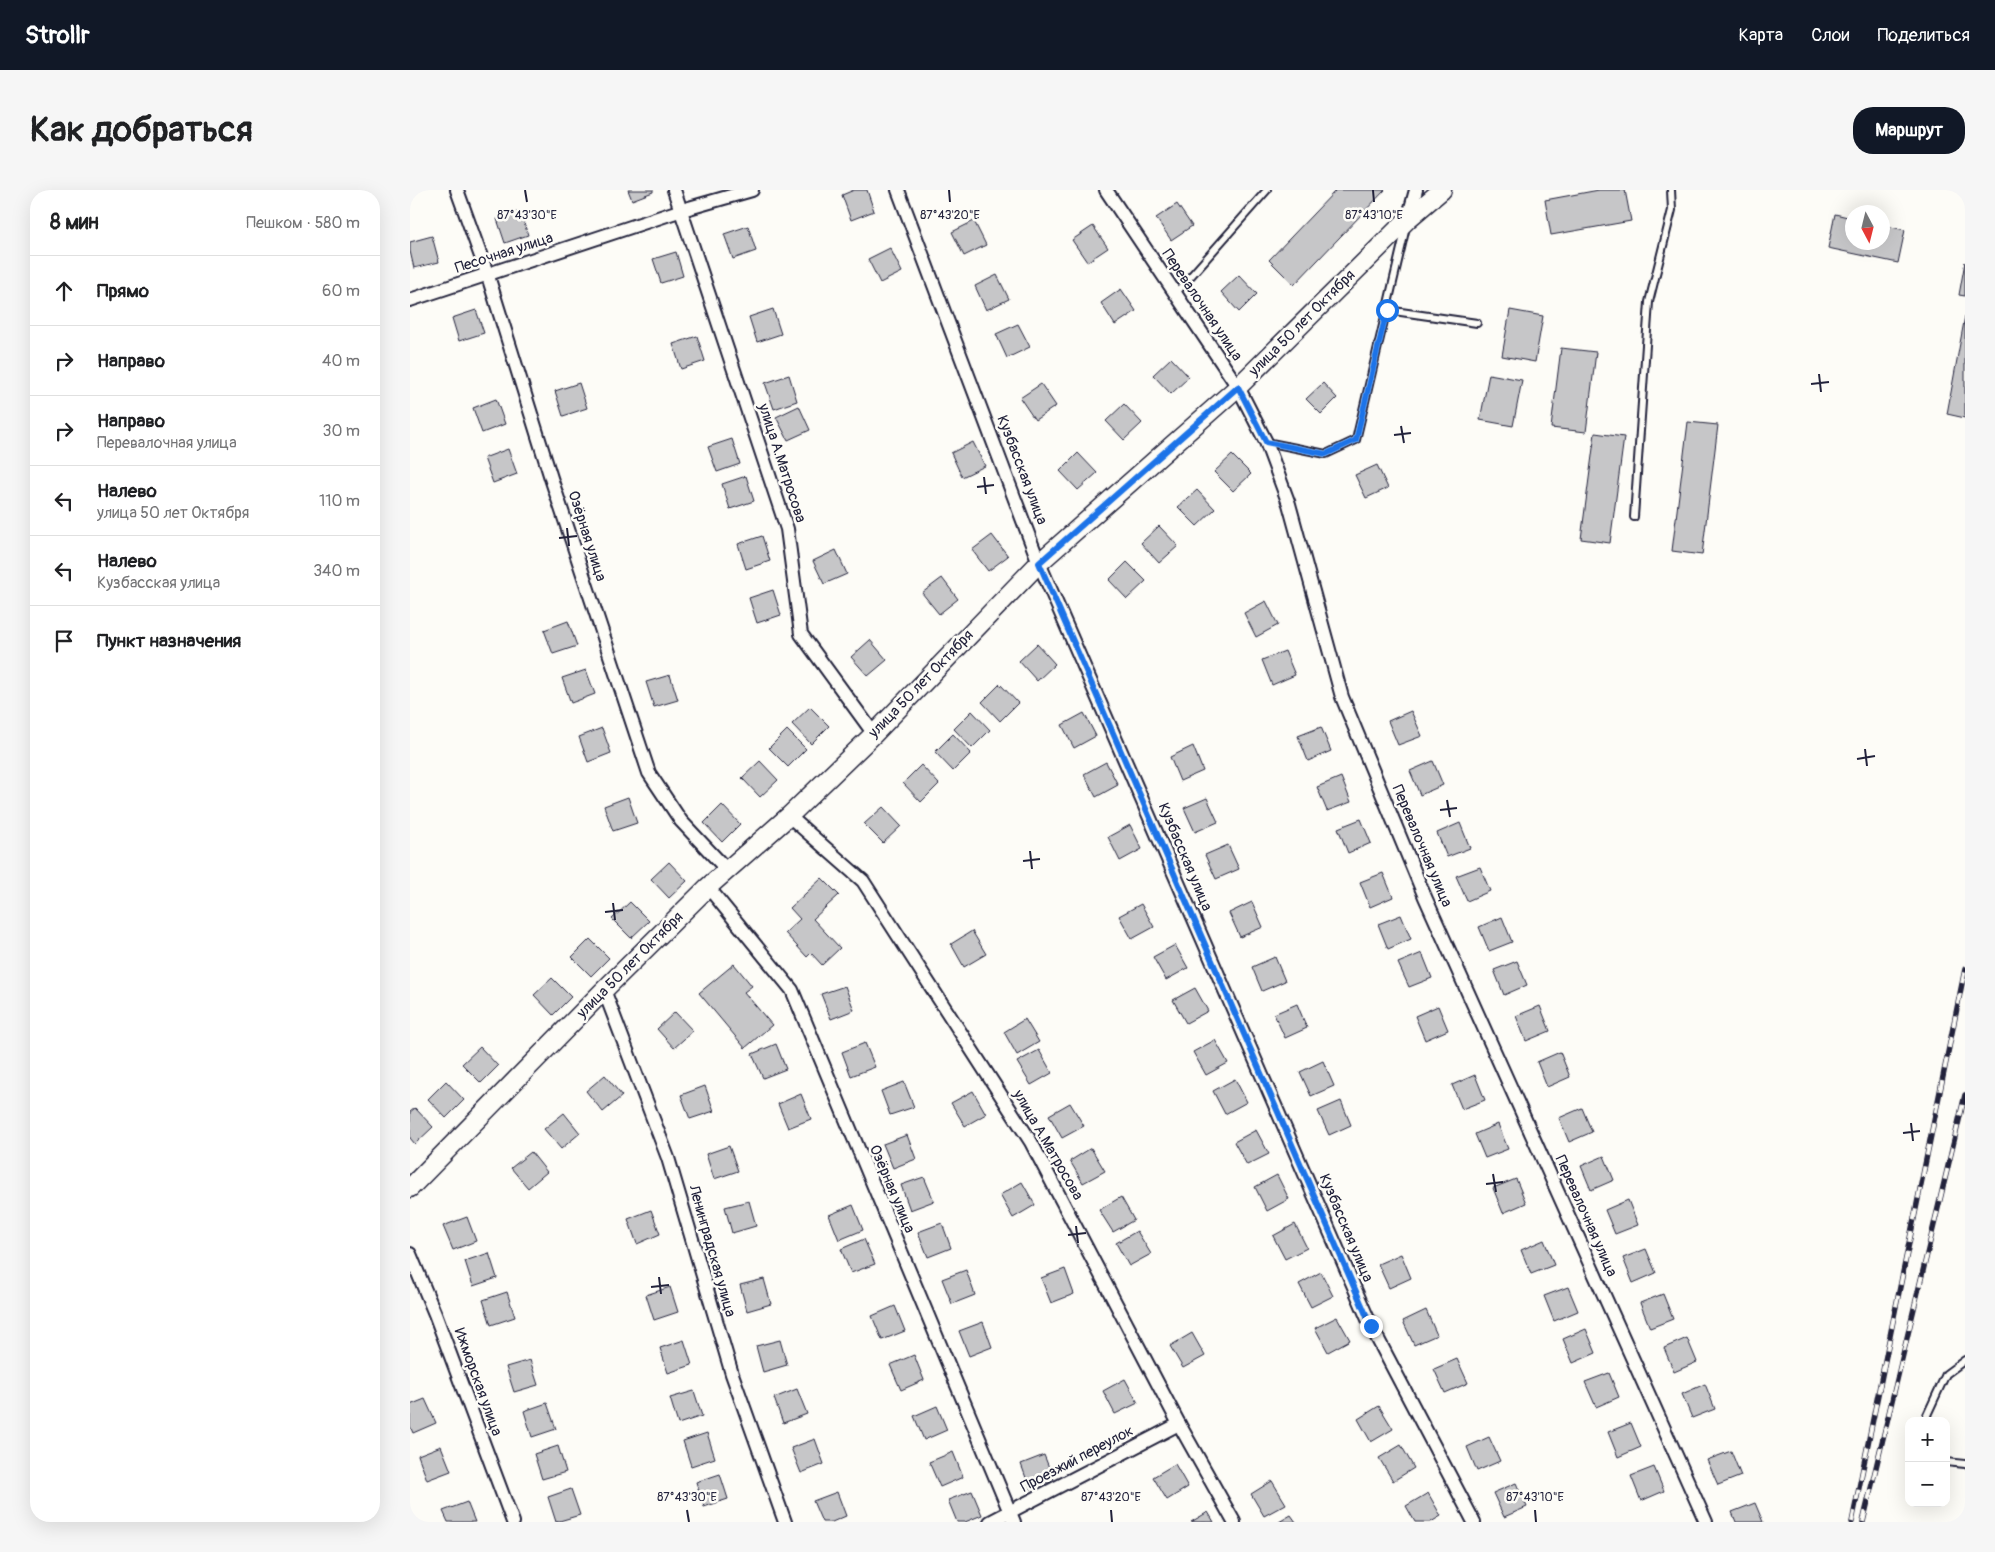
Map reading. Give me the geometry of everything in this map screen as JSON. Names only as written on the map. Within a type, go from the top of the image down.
[{"type":"main road","name":"улица 50 лет Октября","points":[[410,1188],[708,887],[788,816],[874,734],[1039,563],[1238,387],[1408,219],[1442,190]]},
{"type":"street","name":"Озёрная улица","points":[[457,190],[488,276],[551,478],[649,773],[681,821],[728,870]]},
{"type":"street","name":"улица А.Матросова","points":[[674,190],[787,529],[801,634],[874,734]]},
{"type":"street","name":"Песочная улица","points":[[410,300],[488,276],[682,210],[752,190]]},
{"type":"street","name":"Кузбасская улица","points":[[898,190],[1039,563],[1371,1326],[1474,1522]]},
{"type":"street","name":"Перевалочная улица","points":[[1106,190],[1238,387],[1266,442],[1289,504],[1342,697],[1425,897],[1706,1522]]},
{"type":"street","points":[[1408,219],[1416,190]]},
{"type":"street","name":"улица А.Матросова","points":[[788,816],[863,881],[1031,1142],[1179,1424],[1234,1522]]},
{"type":"street","name":"Озёрная улица","points":[[708,887],[792,990],[1012,1517]]},
{"type":"street","name":"Ленинградская улица","points":[[604,990],[668,1158],[732,1374],[785,1522]]},
{"type":"street","name":"Ижморская улица","points":[[410,1254],[435,1314],[513,1522]]},
{"type":"street","name":"Проезжий переулок","points":[[990,1522],[1012,1517],[1179,1424]]},
{"type":"lane","points":[[1175,294],[1267,190]]},
{"type":"lane","points":[[1634,517],[1649,302],[1672,210],[1671,190]]},
{"type":"lane","points":[[1266,442],[1326,454],[1356,440],[1408,219]]},
{"type":"lane","points":[[1387,310],[1477,323]]},
{"type":"lane","points":[[1927,1417],[1946,1374],[1965,1360]]},
{"type":"lane","points":[[1950,1462],[1965,1464]]},
{"type":"building","points":[[628,190],[653,190],[653,192],[632,200]]},
{"type":"building","points":[[854,190],[867,190],[874,211],[851,220],[842,195]]},
{"type":"building","points":[[1336,190],[1385,190],[1294,285],[1269,260]]},
{"type":"building","points":[[1599,190],[1625,190],[1631,221],[1551,235],[1545,200]]},
{"type":"building","points":[[1177,204],[1192,226],[1171,240],[1156,218]]},
{"type":"building","points":[[520,211],[528,235],[505,243],[497,219]]},
{"type":"building","points":[[1835,214],[1845,216],[1845,250],[1890,250],[1890,227],[1905,230],[1898,263],[1828,248]]},
{"type":"building","points":[[974,221],[986,245],[964,256],[952,232]]},
{"type":"building","points":[[748,226],[756,251],[733,259],[724,234]]},
{"type":"building","points":[[1093,226],[1108,248],[1087,262],[1072,240]]},
{"type":"building","points":[[432,236],[439,262],[414,268],[410,242]]},
{"type":"building","points":[[890,248],[902,272],[880,283],[868,259]]},
{"type":"building","points":[[676,252],[683,276],[661,283],[653,259]]},
{"type":"building","points":[[1965,262],[1965,296],[1959,295]]},
{"type":"building","points":[[997,275],[1009,299],[986,310],[975,286]]},
{"type":"building","points":[[1239,275],[1257,294],[1239,312],[1221,292]]},
{"type":"building","points":[[1121,289],[1136,311],[1115,325],[1101,303]]},
{"type":"building","points":[[773,309],[781,334],[757,342],[749,317]]},
{"type":"building","points":[[476,310],[484,333],[459,341],[452,318]]},
{"type":"building","points":[[1510,310],[1543,316],[1535,362],[1502,356]]},
{"type":"building","points":[[1965,316],[1965,418],[1947,414]]},
{"type":"building","points":[[1018,324],[1030,347],[1007,358],[996,334]]},
{"type":"building","points":[[697,336],[705,361],[681,369],[673,344]]},
{"type":"building","points":[[1561,348],[1596,352],[1586,432],[1551,428]]},
{"type":"building","points":[[1171,358],[1189,377],[1171,394],[1153,375]]},
{"type":"building","points":[[1489,374],[1522,380],[1513,426],[1480,420]]},
{"type":"building","points":[[789,375],[797,401],[774,409],[765,383]]},
{"type":"building","points":[[579,383],[587,408],[563,416],[555,391]]},
{"type":"building","points":[[1323,383],[1337,398],[1321,414],[1306,399]]},
{"type":"building","points":[[1041,384],[1056,406],[1035,420],[1020,398]]},
{"type":"building","points":[[496,399],[505,424],[482,433],[473,408]]},
{"type":"building","points":[[1124,404],[1142,423],[1124,440],[1106,421]]},
{"type":"building","points":[[799,406],[810,430],[788,440],[776,417]]},
{"type":"building","points":[[1688,422],[1718,425],[1702,555],[1672,551]]},
{"type":"building","points":[[1595,433],[1624,437],[1610,543],[1581,539]]},
{"type":"building","points":[[732,439],[740,464],[717,472],[708,447]]},
{"type":"building","points":[[973,442],[985,466],[962,477],[951,453]]},
{"type":"building","points":[[508,449],[517,474],[493,483],[484,458]]},
{"type":"building","points":[[1078,453],[1097,473],[1078,490],[1060,471]]},
{"type":"building","points":[[1232,455],[1251,474],[1233,491],[1214,472]]},
{"type":"building","points":[[1377,465],[1388,488],[1366,498],[1355,475]]},
{"type":"building","points":[[746,476],[754,501],[730,509],[722,484]]},
{"type":"building","points":[[1197,490],[1215,509],[1197,526],[1178,507]]},
{"type":"building","points":[[1159,526],[1178,546],[1159,563],[1141,543]]},
{"type":"building","points":[[992,535],[1008,556],[988,571],[972,550]]},
{"type":"building","points":[[762,536],[770,561],[746,569],[738,544]]},
{"type":"building","points":[[836,550],[847,574],[824,584],[813,561]]},
{"type":"building","points":[[1127,562],[1146,581],[1127,599],[1109,580]]},
{"type":"building","points":[[942,578],[958,599],[939,614],[922,593]]},
{"type":"building","points":[[773,590],[781,615],[757,623],[749,598]]},
{"type":"building","points":[[1266,601],[1278,625],[1256,637],[1244,613]]},
{"type":"building","points":[[568,621],[577,646],[553,654],[544,630]]},
{"type":"building","points":[[870,640],[887,660],[868,676],[851,657]]},
{"type":"building","points":[[1037,644],[1055,664],[1037,681],[1019,661]]},
{"type":"building","points":[[1285,651],[1295,675],[1272,685],[1262,660]]},
{"type":"building","points":[[586,670],[595,694],[571,703],[562,678]]},
{"type":"building","points":[[670,675],[678,700],[654,707],[646,682]]},
{"type":"building","points":[[1000,684],[1018,703],[1000,721],[982,702]]},
{"type":"building","points":[[810,707],[829,726],[811,744],[792,724]]},
{"type":"building","points":[[972,711],[990,730],[972,748],[954,729]]},
{"type":"building","points":[[1411,711],[1422,736],[1398,745],[1388,721]]},
{"type":"building","points":[[1084,713],[1096,736],[1074,748],[1062,725]]},
{"type":"building","points":[[1321,727],[1331,751],[1308,761],[1298,736]]},
{"type":"building","points":[[602,728],[611,753],[588,762],[579,737]]},
{"type":"building","points":[[787,730],[806,749],[788,767],[769,748]]},
{"type":"building","points":[[953,734],[971,753],[953,771],[935,752]]},
{"type":"building","points":[[1193,746],[1203,771],[1180,781],[1170,757]]},
{"type":"building","points":[[760,761],[778,780],[760,797],[742,778]]},
{"type":"building","points":[[1433,761],[1443,785],[1420,795],[1410,771]]},
{"type":"building","points":[[1106,762],[1118,785],[1096,797],[1084,774]]},
{"type":"building","points":[[921,765],[939,784],[921,802],[903,783]]},
{"type":"building","points":[[1341,777],[1351,802],[1327,811],[1317,787]]},
{"type":"building","points":[[628,797],[637,823],[613,831],[604,806]]},
{"type":"building","points":[[1207,798],[1218,822],[1195,832],[1184,808]]},
{"type":"building","points":[[722,805],[740,824],[722,842],[704,823]]},
{"type":"building","points":[[883,807],[901,826],[883,843],[864,824]]},
{"type":"building","points":[[1361,819],[1371,843],[1348,853],[1338,828]]},
{"type":"building","points":[[1460,823],[1470,848],[1447,857],[1437,833]]},
{"type":"building","points":[[1130,825],[1142,849],[1120,861],[1108,837]]},
{"type":"building","points":[[1228,845],[1239,869],[1216,879],[1205,855]]},
{"type":"building","points":[[669,862],[687,881],[669,898],[651,879]]},
{"type":"building","points":[[1480,867],[1490,891],[1467,901],[1456,876]]},
{"type":"building","points":[[1383,873],[1393,897],[1370,907],[1360,882]]},
{"type":"building","points":[[822,878],[839,895],[813,919],[840,948],[822,965],[811,953],[807,957],[785,933],[800,919],[790,908]]},
{"type":"building","points":[[630,902],[649,921],[631,938],[612,919]]},
{"type":"building","points":[[1252,902],[1263,927],[1240,937],[1229,913]]},
{"type":"building","points":[[1141,904],[1154,927],[1132,939],[1119,916]]},
{"type":"building","points":[[1401,915],[1411,939],[1388,949],[1378,924]]},
{"type":"building","points":[[1502,917],[1512,942],[1489,951],[1479,927]]},
{"type":"building","points":[[972,931],[986,954],[964,967],[951,944]]},
{"type":"building","points":[[590,939],[609,958],[591,976],[572,957]]},
{"type":"building","points":[[1175,945],[1188,968],[1166,980],[1153,957]]},
{"type":"building","points":[[1422,953],[1432,978],[1409,987],[1398,963]]},
{"type":"building","points":[[1275,957],[1285,981],[1262,991],[1252,967]]},
{"type":"building","points":[[1517,961],[1527,985],[1504,995],[1494,970]]},
{"type":"building","points":[[734,964],[752,986],[744,992],[772,1025],[745,1048],[699,993]]},
{"type":"building","points":[[552,978],[571,997],[553,1015],[534,995]]},
{"type":"building","points":[[845,986],[854,1010],[831,1019],[821,994]]},
{"type":"building","points":[[1195,988],[1208,1011],[1186,1023],[1173,1000]]},
{"type":"building","points":[[1297,1004],[1307,1028],[1285,1038],[1274,1014]]},
{"type":"building","points":[[1438,1006],[1448,1030],[1425,1040],[1415,1016]]},
{"type":"building","points":[[1540,1006],[1550,1031],[1526,1041],[1516,1016]]},
{"type":"building","points":[[675,1012],[693,1031],[674,1048],[657,1029]]},
{"type":"building","points":[[1025,1019],[1039,1042],[1017,1055],[1004,1032]]},
{"type":"building","points":[[1215,1040],[1228,1063],[1206,1075],[1193,1052]]},
{"type":"building","points":[[865,1043],[875,1067],[851,1076],[842,1052]]},
{"type":"building","points":[[776,1044],[786,1069],[763,1078],[752,1054]]},
{"type":"building","points":[[480,1047],[498,1066],[481,1083],[462,1064]]},
{"type":"building","points":[[1039,1050],[1052,1073],[1031,1085],[1017,1062]]},
{"type":"building","points":[[1560,1052],[1570,1077],[1547,1087],[1537,1062]]},
{"type":"building","points":[[1323,1061],[1334,1086],[1311,1096],[1300,1072]]},
{"type":"building","points":[[605,1075],[622,1096],[603,1112],[586,1091]]},
{"type":"building","points":[[1475,1075],[1485,1100],[1462,1109],[1452,1085]]},
{"type":"building","points":[[1235,1079],[1247,1102],[1225,1114],[1213,1091]]},
{"type":"building","points":[[446,1081],[464,1100],[446,1118],[428,1099]]},
{"type":"building","points":[[904,1082],[914,1107],[890,1115],[881,1091]]},
{"type":"building","points":[[705,1086],[714,1111],[690,1119],[681,1095]]},
{"type":"building","points":[[973,1091],[986,1114],[965,1126],[951,1103]]},
{"type":"building","points":[[801,1094],[811,1119],[788,1128],[778,1104]]},
{"type":"building","points":[[1341,1101],[1351,1125],[1329,1135],[1318,1111]]},
{"type":"building","points":[[1070,1103],[1084,1126],[1062,1138],[1049,1115]]},
{"type":"building","points":[[415,1108],[433,1127],[415,1144],[410,1138],[410,1112]]},
{"type":"building","points":[[1582,1108],[1592,1132],[1569,1142],[1559,1118]]},
{"type":"building","points":[[564,1113],[580,1133],[561,1149],[544,1129]]},
{"type":"building","points":[[1498,1124],[1508,1149],[1485,1158],[1475,1134]]},
{"type":"building","points":[[1256,1130],[1269,1154],[1247,1165],[1234,1142]]},
{"type":"building","points":[[907,1135],[916,1159],[893,1168],[883,1144]]},
{"type":"building","points":[[729,1146],[738,1171],[714,1179],[706,1154]]},
{"type":"building","points":[[1091,1148],[1105,1171],[1083,1183],[1070,1161]]},
{"type":"building","points":[[531,1152],[547,1172],[528,1188],[511,1168]]},
{"type":"building","points":[[1604,1156],[1614,1180],[1591,1190],[1581,1166]]},
{"type":"building","points":[[1277,1175],[1289,1199],[1267,1211],[1255,1187]]},
{"type":"building","points":[[924,1177],[934,1201],[910,1210],[901,1185]]},
{"type":"building","points":[[1516,1179],[1526,1203],[1503,1213],[1493,1188]]},
{"type":"building","points":[[1022,1182],[1035,1205],[1013,1218],[1000,1195]]},
{"type":"building","points":[[1121,1197],[1134,1220],[1113,1232],[1099,1210]]},
{"type":"building","points":[[1628,1200],[1638,1225],[1615,1234],[1605,1210]]},
{"type":"building","points":[[749,1201],[756,1226],[732,1233],[725,1207]]},
{"type":"building","points":[[853,1205],[863,1230],[839,1240],[829,1215]]},
{"type":"building","points":[[651,1210],[660,1234],[637,1244],[628,1219]]},
{"type":"building","points":[[467,1217],[476,1241],[453,1250],[443,1226]]},
{"type":"building","points":[[942,1223],[951,1248],[928,1257],[918,1232]]},
{"type":"building","points":[[1295,1224],[1307,1248],[1285,1259],[1273,1236]]},
{"type":"building","points":[[1137,1231],[1151,1254],[1129,1266],[1116,1243]]},
{"type":"building","points":[[864,1239],[875,1264],[851,1273],[841,1249]]},
{"type":"building","points":[[1544,1240],[1554,1265],[1531,1274],[1521,1250]]},
{"type":"building","points":[[1646,1249],[1656,1273],[1633,1283],[1623,1258]]},
{"type":"building","points":[[489,1253],[497,1278],[473,1286],[465,1261]]},
{"type":"building","points":[[1401,1254],[1411,1278],[1389,1288],[1378,1264]]},
{"type":"building","points":[[1065,1269],[1074,1294],[1051,1303],[1041,1278]]},
{"type":"building","points":[[966,1270],[975,1295],[952,1304],[942,1279]]},
{"type":"building","points":[[1321,1272],[1333,1296],[1311,1307],[1299,1284]]},
{"type":"building","points":[[764,1279],[771,1304],[747,1311],[740,1285]]},
{"type":"building","points":[[670,1287],[678,1312],[654,1320],[646,1295]]},
{"type":"building","points":[[1568,1287],[1578,1311],[1554,1321],[1544,1296]]},
{"type":"building","points":[[507,1292],[515,1317],[491,1325],[483,1300]]},
{"type":"building","points":[[1663,1294],[1673,1319],[1650,1328],[1640,1303]]},
{"type":"building","points":[[895,1306],[905,1331],[882,1340],[872,1316]]},
{"type":"building","points":[[1426,1310],[1437,1335],[1414,1345],[1403,1321]]},
{"type":"building","points":[[1337,1317],[1350,1340],[1328,1352],[1315,1328]]},
{"type":"building","points":[[983,1322],[992,1347],[969,1356],[959,1331]]},
{"type":"building","points":[[1586,1329],[1596,1353],[1573,1363],[1563,1339]]},
{"type":"building","points":[[1192,1333],[1205,1356],[1183,1368],[1170,1346]]},
{"type":"building","points":[[1687,1338],[1697,1362],[1674,1372],[1664,1348]]},
{"type":"building","points":[[684,1340],[692,1365],[668,1373],[660,1348]]},
{"type":"building","points":[[780,1340],[787,1365],[763,1372],[756,1346]]},
{"type":"building","points":[[914,1355],[924,1380],[901,1390],[890,1365]]},
{"type":"building","points":[[1457,1359],[1468,1383],[1445,1393],[1434,1369]]},
{"type":"building","points":[[530,1360],[538,1385],[514,1392],[506,1367]]},
{"type":"building","points":[[1609,1373],[1619,1397],[1596,1407],[1585,1382]]},
{"type":"building","points":[[1125,1379],[1138,1403],[1115,1414],[1103,1391]]},
{"type":"building","points":[[1705,1384],[1715,1409],[1692,1418],[1682,1394]]},
{"type":"building","points":[[797,1389],[807,1414],[783,1423],[774,1398]]},
{"type":"building","points":[[694,1391],[702,1416],[678,1424],[670,1398]]},
{"type":"building","points":[[425,1399],[436,1423],[413,1433],[410,1426],[410,1405]]},
{"type":"building","points":[[547,1403],[556,1429],[532,1437],[524,1411]]},
{"type":"building","points":[[937,1406],[947,1430],[924,1440],[914,1416]]},
{"type":"building","points":[[1379,1406],[1393,1429],[1371,1442],[1358,1419]]},
{"type":"building","points":[[1631,1423],[1641,1447],[1618,1457],[1608,1432]]},
{"type":"building","points":[[707,1433],[715,1458],[691,1466],[683,1441]]},
{"type":"building","points":[[1489,1437],[1500,1461],[1477,1471],[1467,1447]]},
{"type":"building","points":[[815,1439],[824,1464],[801,1473],[791,1448]]},
{"type":"building","points":[[1401,1445],[1414,1468],[1393,1481],[1379,1458]]},
{"type":"building","points":[[441,1446],[451,1471],[427,1480],[418,1455]]},
{"type":"building","points":[[558,1446],[566,1472],[542,1479],[534,1454]]},
{"type":"building","points":[[1731,1451],[1741,1476],[1718,1485],[1707,1460]]},
{"type":"building","points":[[953,1452],[963,1477],[940,1487],[929,1462]]},
{"type":"building","points":[[1044,1455],[1054,1480],[1030,1489],[1021,1464]]},
{"type":"building","points":[[1175,1464],[1188,1487],[1167,1500],[1153,1477]]},
{"type":"building","points":[[1654,1467],[1664,1491],[1641,1501],[1631,1476]]},
{"type":"building","points":[[720,1474],[728,1499],[704,1507],[696,1482]]},
{"type":"building","points":[[1272,1481],[1286,1504],[1264,1516],[1251,1494]]},
{"type":"building","points":[[1516,1483],[1527,1507],[1504,1517],[1493,1493]]},
{"type":"building","points":[[571,1489],[580,1515],[556,1522],[548,1497]]},
{"type":"building","points":[[972,1491],[982,1515],[965,1522],[957,1522],[948,1500]]},
{"type":"building","points":[[837,1492],[846,1516],[832,1522],[822,1522],[813,1501]]},
{"type":"building","points":[[1428,1493],[1441,1516],[1431,1522],[1415,1522],[1406,1506]]},
{"type":"building","points":[[467,1502],[475,1522],[448,1522],[443,1511]]},
{"type":"building","points":[[1755,1503],[1763,1522],[1736,1522],[1732,1512]]},
{"type":"building","points":[[1208,1512],[1214,1522],[1191,1522]]},
{"type":"building","points":[[1291,1515],[1296,1522],[1279,1522]]},
{"type":"railway","points":[[1852,1522],[1965,969]]},
{"type":"railway","points":[[1863,1522],[1965,1095]]},
{"type":"route","points":[[1371,1326],[1039,563],[1238,387],[1266,442],[1326,454],[1356,440],[1387,310]]}]
